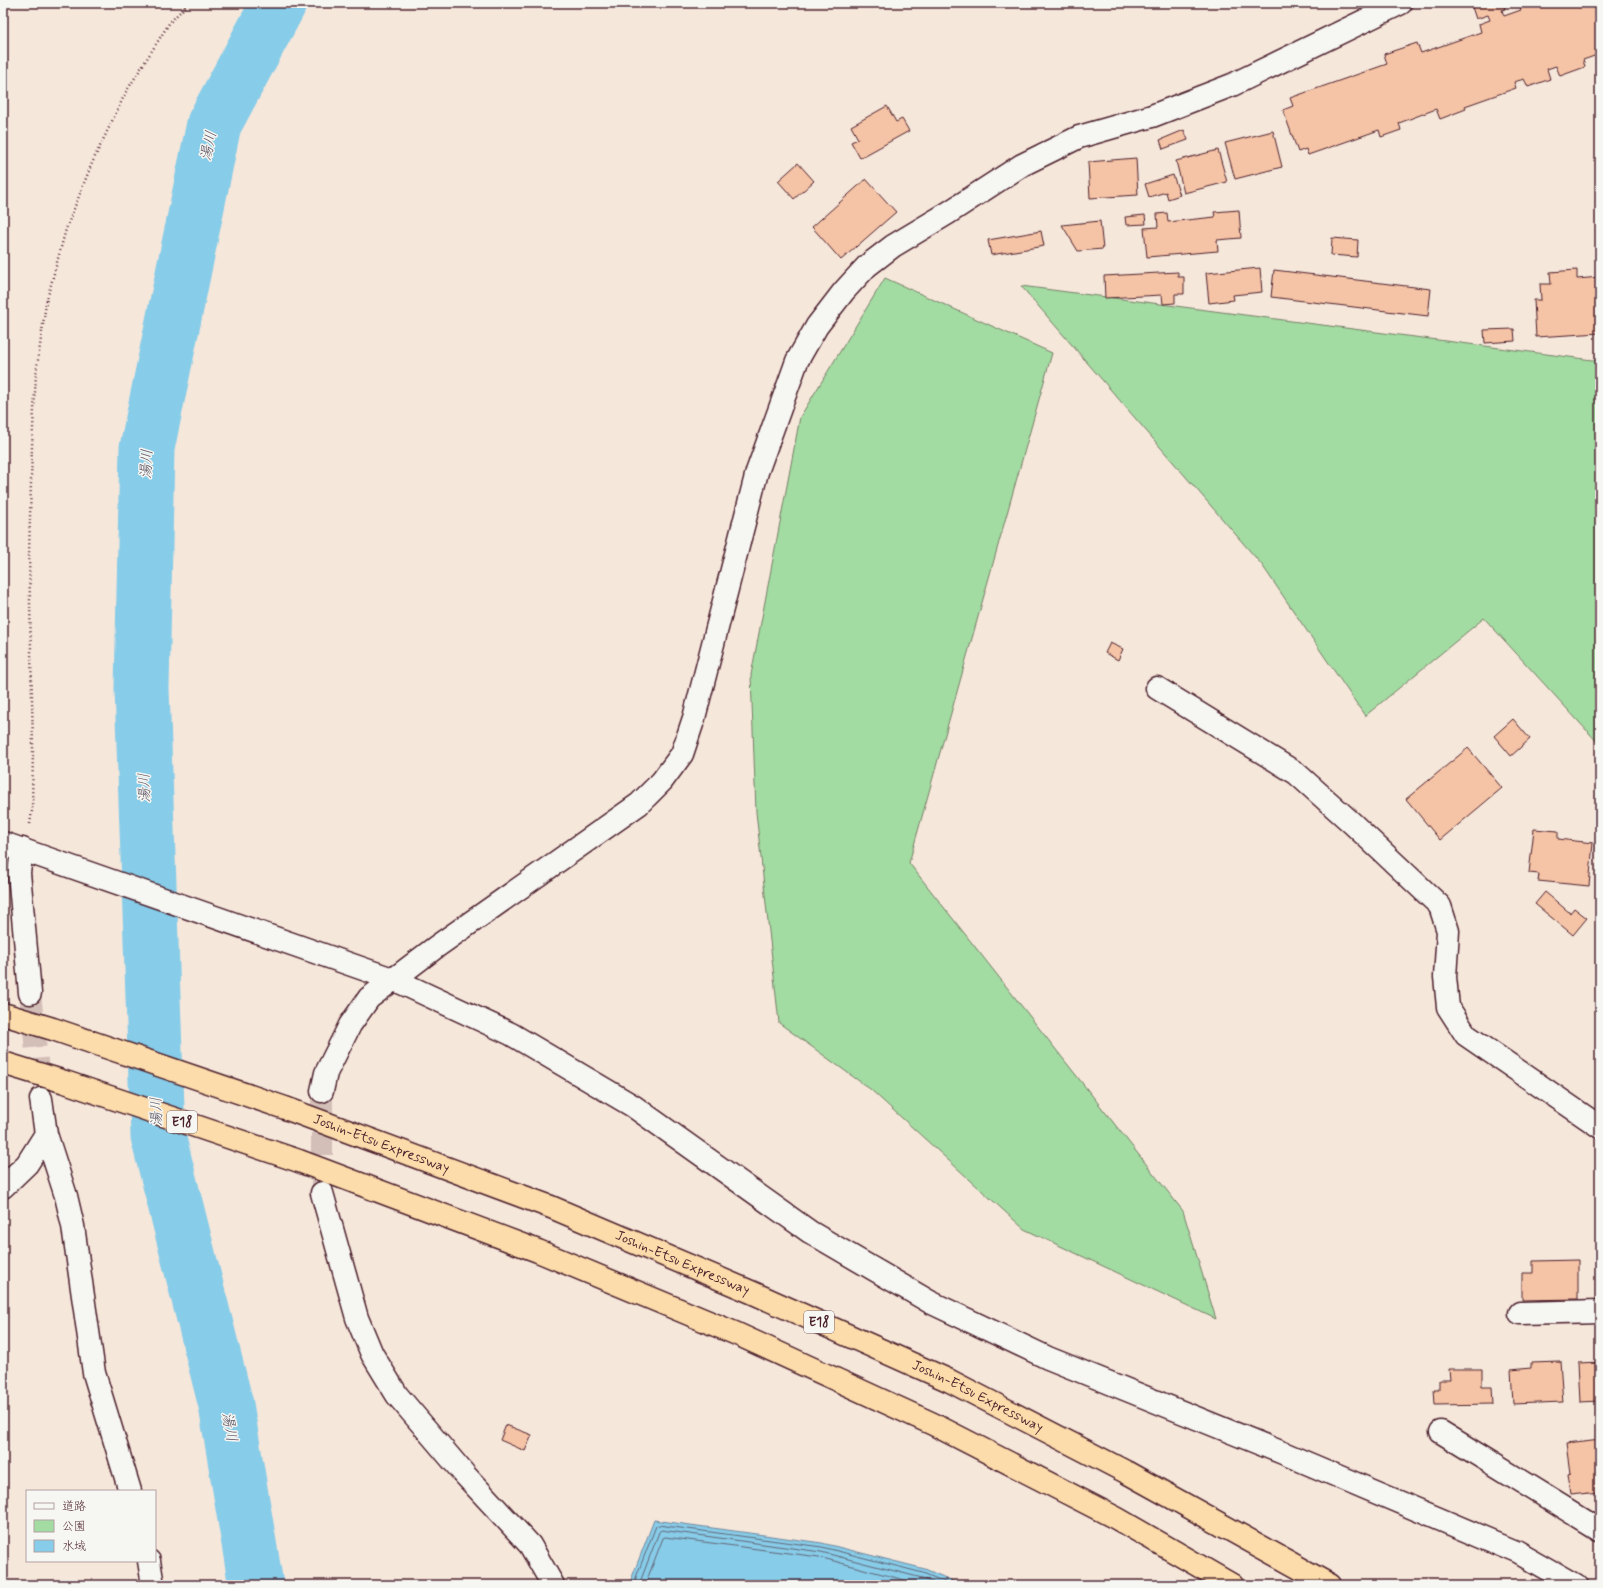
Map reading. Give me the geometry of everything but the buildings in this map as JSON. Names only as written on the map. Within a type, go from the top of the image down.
[{"type":"highway","name":"Joshin-Etsu Expressway","points":[[3,1014],[53,1029],[285,1108],[551,1207],[752,1292],[950,1381],[1126,1472],[1330,1585]]},
{"type":"highway","name":"E18","points":[[3,1063],[65,1082],[299,1161],[538,1251],[751,1341],[933,1424],[1116,1518],[1232,1585]]},
{"type":"street","points":[[322,1091],[326,1073],[350,1025],[369,998],[395,980],[436,947],[639,804],[662,781],[682,754],[694,718],[757,472],[797,361],[817,326],[844,291],[867,266],[893,246],[948,213],[1022,165],[1079,137],[1152,116],[1232,85],[1401,3]]},
{"type":"street","points":[[1157,688],[1296,773],[1353,824],[1440,906],[1448,931],[1445,977],[1448,1007],[1466,1035],[1600,1127]]},
{"type":"street","points":[[12,846],[395,980],[511,1034],[632,1106],[810,1232],[930,1302],[1048,1358],[1283,1453],[1517,1552],[1575,1585]]},
{"type":"street","points":[[12,846],[19,873],[30,994]]},
{"type":"street","points":[[41,1099],[46,1134],[66,1196],[73,1226],[94,1373],[130,1490]]},
{"type":"street","points":[[3,1187],[27,1164],[46,1134]]},
{"type":"street","points":[[322,1193],[357,1318],[372,1354],[397,1395],[466,1476],[530,1545],[553,1585]]},
{"type":"street","points":[[1520,1313],[1600,1311]]},
{"type":"street","points":[[1441,1432],[1600,1530]]},
{"type":"street","points":[[149,1562],[153,1585]]},
{"type":"path","points":[[12,846],[29,832],[32,811],[30,538],[32,446],[36,374],[46,303],[66,229],[92,163],[126,92],[170,22],[188,3]]},
{"type":"green space","points":[[885,278],[1052,353],[909,863],[1183,1211],[1216,1319],[1024,1229],[870,1089],[779,1023],[756,812],[751,675],[800,417]]},
{"type":"green space","points":[[1021,286],[1600,361],[1600,745],[1484,618],[1365,716],[1262,565]]},
{"type":"water","points":[[654,1520],[822,1543],[925,1569],[962,1585],[629,1585]]},
{"type":"waterway","name":"湯川","points":[[256,1585],[226,1405],[158,1136],[142,689],[147,448],[214,124],[279,3]]},
{"type":"tunnel","points":[[30,993],[41,1099]]},
{"type":"tunnel","points":[[322,1091],[322,1188]]}]
